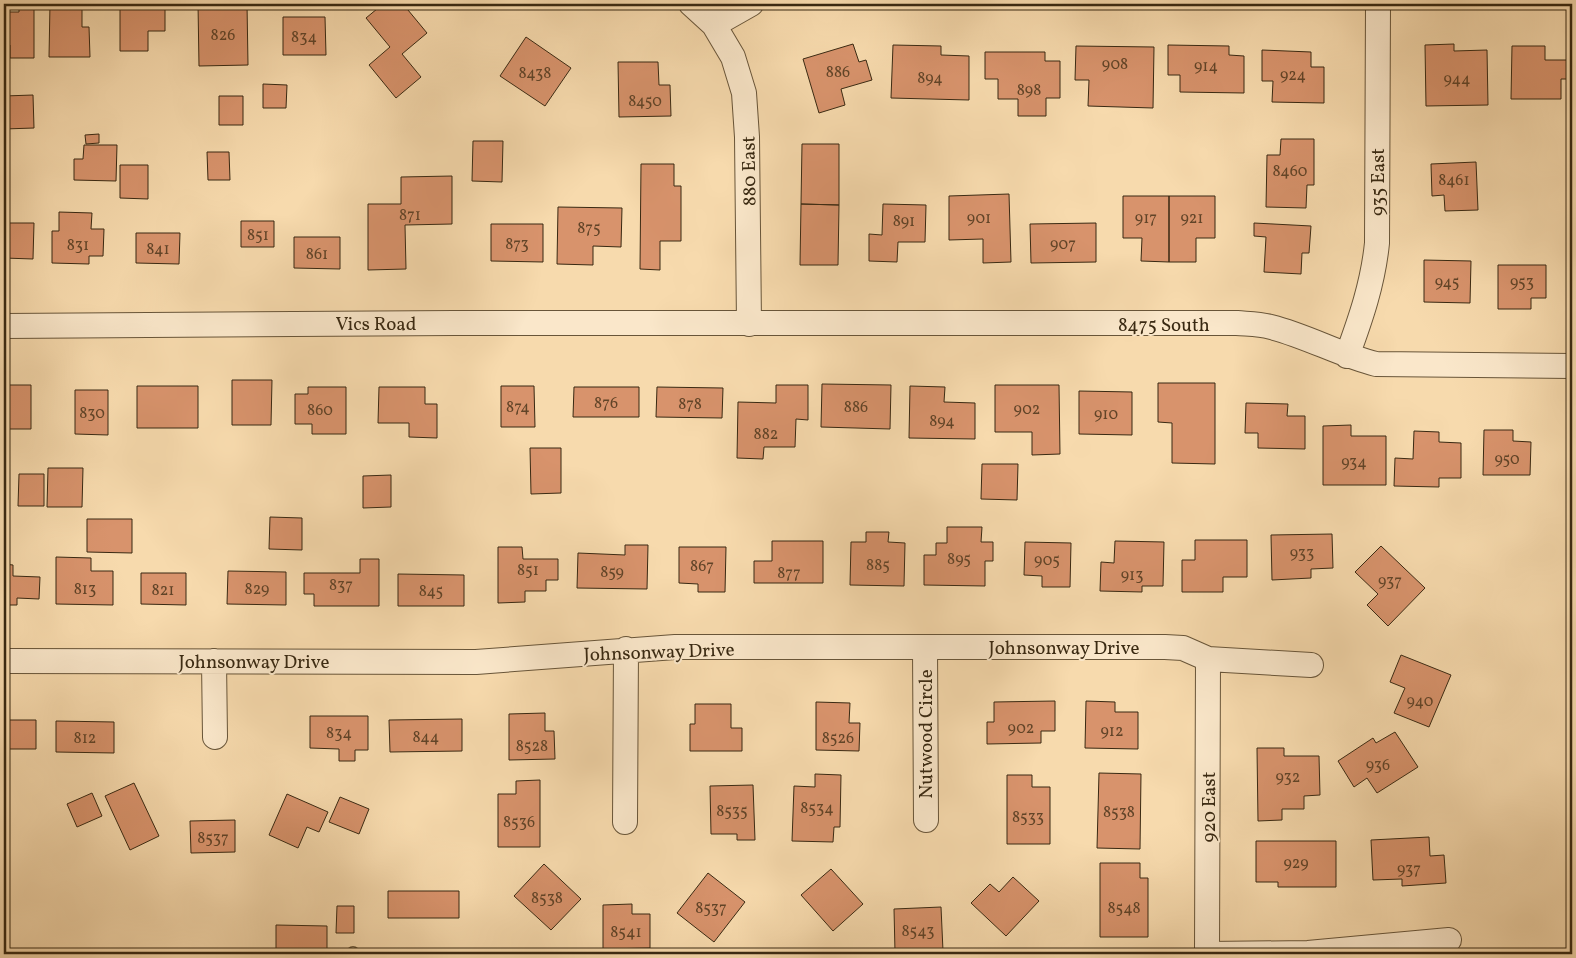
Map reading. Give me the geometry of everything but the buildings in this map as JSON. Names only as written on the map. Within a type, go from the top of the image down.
[{"type":"street","name":"880 East","points":[[691,4],[714,25],[734,57],[744,93],[748,137],[749,324]]},
{"type":"street","points":[[714,25],[751,4]]},
{"type":"street","name":"935 East","points":[[1347,356],[1372,285],[1377,243],[1378,4]]},
{"type":"street","name":"Vics Road","points":[[4,326],[444,323],[749,324]]},
{"type":"street","name":"8475 South","points":[[749,324],[1236,323],[1269,326],[1347,356],[1376,364],[1409,366],[1572,366]]},
{"type":"street","name":"Johnsonway Drive","points":[[4,661],[476,662],[529,660],[676,647],[1165,647],[1183,648],[1208,660],[1311,665]]},
{"type":"street","name":"Nutwood Circle","points":[[925,648],[926,820]]},
{"type":"street","points":[[626,650],[626,822]]},
{"type":"street","name":"920 East","points":[[1207,954],[1208,660]]},
{"type":"street","points":[[214,661],[215,737]]},
{"type":"street","points":[[1207,954],[1308,953],[1449,940]]}]
